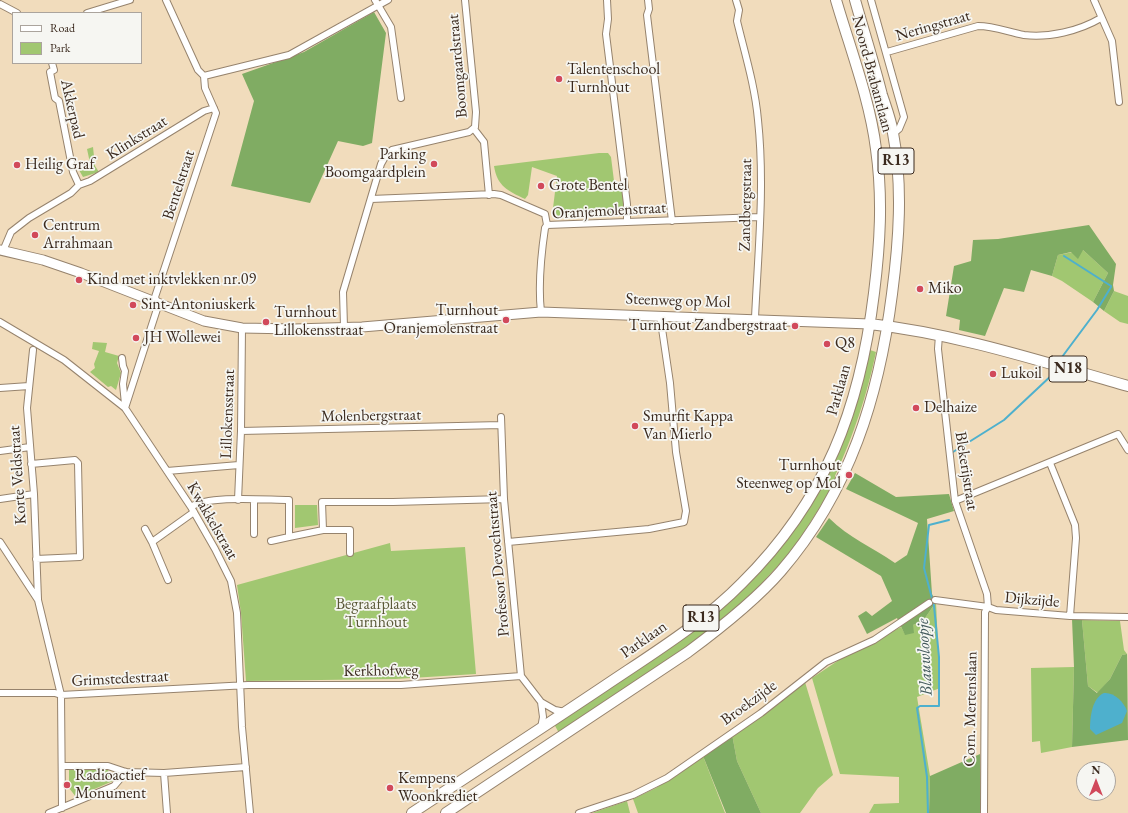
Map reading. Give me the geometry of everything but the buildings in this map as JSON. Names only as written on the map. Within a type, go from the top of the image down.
[{"type":"main road","name":"Noord-Brabantlaan","points":[[836,0],[868,110],[876,147],[881,232],[870,324]]},
{"type":"main road","name":"Noord-Brabantlaan","points":[[855,0],[893,134],[899,204],[897,256],[888,326]]},
{"type":"main road","name":"Steenweg op Mol","points":[[870,324],[939,335],[1128,386]]},
{"type":"main road","name":"Parklaan","points":[[412,813],[565,712],[711,611],[741,584],[788,531],[810,497],[833,456],[850,413],[861,375],[870,324]]},
{"type":"main road","name":"Parklaan","points":[[446,813],[688,652],[722,627],[780,572],[824,512],[846,470],[868,415],[888,326]]},
{"type":"street","points":[[90,12],[130,0]]},
{"type":"street","points":[[166,0],[198,70],[204,76],[205,88],[214,108]]},
{"type":"street","points":[[204,76],[289,55],[376,3],[388,0]]},
{"type":"street","name":"Boomgaardstraat","points":[[344,327],[343,292],[381,164],[386,155],[392,150],[469,132],[474,129],[476,120],[465,0]]},
{"type":"street","points":[[607,0],[608,19],[606,34],[627,204],[627,222]]},
{"type":"street","points":[[648,0],[649,9],[647,15],[672,221]]},
{"type":"street","name":"Zandbergstraat","points":[[736,0],[739,10],[737,21],[754,93],[760,135],[760,217],[755,318]]},
{"type":"street","name":"Noord-Brabantlaan","points":[[871,0],[904,116],[899,129],[893,134]]},
{"type":"street","points":[[1094,0],[1112,41],[1120,102]]},
{"type":"street","points":[[376,3],[391,27],[401,98]]},
{"type":"street","points":[[0,4],[15,12]]},
{"type":"street","name":"Neringstraat","points":[[887,52],[978,26],[988,26],[1023,35],[1040,36],[1082,28],[1101,18]]},
{"type":"street","name":"Akkerpad","points":[[52,64],[54,70],[50,72],[55,98],[59,101],[73,172],[79,185]]},
{"type":"street","name":"Klinkstraat","points":[[2,251],[11,232],[29,218],[71,193],[79,185],[90,181],[204,111],[214,108]]},
{"type":"street","name":"Bentelstraat","points":[[125,408],[158,306],[156,296],[216,113],[214,108]]},
{"type":"street","name":"Boomgaardstraat","points":[[474,129],[484,142],[488,195]]},
{"type":"street","points":[[371,199],[501,195],[545,214],[547,226]]},
{"type":"street","name":"Oranjemolenstraat","points":[[541,312],[540,297],[542,254],[545,228],[547,226],[760,217]]},
{"type":"street","name":"Steenweg op Mol","points":[[2,251],[49,262],[204,321],[242,328],[344,327],[541,312],[755,318],[870,324]]},
{"type":"street","points":[[508,542],[658,528],[684,522],[686,511],[676,452],[670,383],[660,315]]},
{"type":"street","name":"Kwakkelstraat","points":[[0,322],[64,360],[125,408],[193,510],[230,581],[236,614],[250,813]]},
{"type":"street","name":"Lillokensstraat","points":[[238,500],[241,431],[242,328]]},
{"type":"street","name":"Blekerijstraat","points":[[939,335],[938,349],[955,501],[986,594],[988,606]]},
{"type":"street","name":"Korte Veldstraat","points":[[33,350],[27,408],[34,494],[38,600]]},
{"type":"street","points":[[122,358],[122,366],[126,371],[123,384],[125,408]]},
{"type":"street","points":[[0,388],[29,386]]},
{"type":"street","name":"Professor Devochtstraat","points":[[501,417],[504,499],[521,676]]},
{"type":"street","name":"Molenbergstraat","points":[[241,431],[502,425]]},
{"type":"street","points":[[955,501],[1118,434],[1128,450]]},
{"type":"street","points":[[0,450],[30,447]]},
{"type":"street","points":[[32,464],[75,460],[78,463],[80,557],[36,559]]},
{"type":"street","points":[[1050,463],[1075,525],[1076,538],[1070,616]]},
{"type":"street","points":[[167,471],[239,465]]},
{"type":"street","points":[[0,499],[34,494]]},
{"type":"street","points":[[323,530],[322,502],[504,499]]},
{"type":"street","points":[[152,542],[193,510],[197,504],[210,500],[289,500],[289,537]]},
{"type":"street","points":[[253,500],[254,534]]},
{"type":"street","points":[[145,529],[168,580]]},
{"type":"street","points":[[271,542],[323,530],[350,530],[350,553]]},
{"type":"street","points":[[0,542],[38,600],[61,695],[62,808]]},
{"type":"street","name":"Dijkzijde","points":[[932,602],[988,606],[996,610],[1070,616],[1128,617]]},
{"type":"street","name":"Broekzijde","points":[[579,813],[633,795],[667,778],[761,713],[826,662],[874,640],[932,602]]},
{"type":"street","name":"Corn. Mertenslaan","points":[[984,813],[984,612],[988,606]]},
{"type":"street","points":[[521,676],[542,702],[555,710],[565,712]]},
{"type":"street","name":"Kerkhofweg","points":[[240,686],[401,685],[521,676]]},
{"type":"street","name":"Grimstedestraat","points":[[0,693],[55,693],[61,695],[240,686]]},
{"type":"street","points":[[541,728],[544,717],[542,702]]},
{"type":"street","points":[[62,766],[108,766],[126,772],[164,773],[246,767]]},
{"type":"street","points":[[49,813],[114,786],[126,772]]},
{"type":"street","points":[[164,773],[167,813]]},
{"type":"green space","points":[[374,12],[386,33],[372,143],[363,146],[338,141],[310,203],[231,186],[254,101],[242,74],[304,52]]},
{"type":"green space","points":[[93,147],[95,166],[99,172],[83,177],[79,170],[84,169],[90,163],[87,149]]},
{"type":"green space","points":[[608,153],[611,157],[615,189],[623,189],[624,214],[552,216],[557,176],[532,167],[528,195],[525,199],[504,187],[495,173],[494,166]]},
{"type":"green space","points":[[1089,225],[1116,264],[1113,285],[1114,291],[1104,311],[1093,302],[1108,273],[1083,250],[1078,259],[1071,252],[1058,255],[1052,276],[1031,270],[1024,292],[1004,288],[985,336],[959,330],[960,320],[946,316],[954,266],[971,261],[973,240],[998,239]]},
{"type":"green space","points":[[1083,250],[1108,273],[1093,302],[1052,276],[1058,255]]},
{"type":"green space","points":[[1114,291],[1128,296],[1128,324],[1120,322],[1104,311]]},
{"type":"green space","points":[[93,342],[107,343],[105,352],[119,356],[117,363],[121,373],[116,390],[111,386],[108,387],[90,372],[95,368],[94,364],[99,351],[92,349]]},
{"type":"green space","points":[[870,350],[876,352],[864,400],[854,431],[835,476],[835,483],[803,534],[787,556],[747,599],[693,643],[559,733],[554,724],[736,595],[764,567],[787,538],[861,385]]},
{"type":"green space","points":[[855,473],[896,497],[949,494],[954,511],[927,519],[932,594],[936,602],[923,621],[913,625],[914,633],[905,635],[897,618],[867,634],[858,616],[866,611],[872,616],[892,601],[881,576],[816,537],[829,518],[853,537],[895,563],[907,555],[918,523],[846,489]]},
{"type":"green space","points":[[295,505],[317,505],[318,525],[295,528]]},
{"type":"green space","name":"Begraafplaats Turnhout","points":[[390,543],[391,551],[465,547],[476,674],[395,679],[246,681],[241,613],[237,585]]},
{"type":"green space","points":[[936,602],[940,688],[917,697],[930,776],[929,813],[869,813],[874,804],[899,803],[899,777],[840,774],[812,678],[848,654],[901,627],[905,634],[913,625],[923,621]]},
{"type":"green space","points":[[1072,619],[1082,620],[1088,686],[1097,693],[1110,679],[1122,655],[1127,654],[1128,740],[1072,747],[1074,667]]},
{"type":"green space","points":[[1082,620],[1120,621],[1124,650],[1127,654],[1122,655],[1110,679],[1098,693],[1088,686]]},
{"type":"green space","points":[[1074,667],[1072,747],[1041,753],[1040,741],[1032,742],[1031,668]]},
{"type":"green space","points":[[805,682],[833,775],[818,788],[800,813],[761,813],[737,761],[732,734]]},
{"type":"green space","points":[[732,734],[737,761],[761,813],[726,813],[703,756]]},
{"type":"green space","points":[[980,754],[981,813],[929,813],[930,776]]},
{"type":"green space","points":[[703,756],[725,813],[638,813],[633,799],[656,788]]},
{"type":"green space","points":[[69,770],[108,770],[113,781],[76,797],[69,788]]},
{"type":"green space","points":[[627,801],[630,813],[592,813]]},
{"type":"water","points":[[1104,693],[1111,694],[1118,698],[1124,704],[1127,711],[1122,723],[1096,735],[1090,729],[1092,708],[1100,695]]},
{"type":"waterway","name":"Blauwloopje","points":[[1064,256],[1111,286]]},
{"type":"waterway","name":"Blauwloopje","points":[[1062,357],[1097,310],[1111,287]]},
{"type":"waterway","name":"Blauwloopje","points":[[953,452],[1004,420],[1053,374]]},
{"type":"waterway","name":"Blauwloopje","points":[[928,813],[927,777],[917,708],[920,706],[939,706],[939,657],[934,606],[924,568],[929,525],[949,520]]},
{"type":"place","name":"Talentenschool Turnhout","points":[[559,79]]},
{"type":"place","name":"Parking Boomgaardplein","points":[[434,164]]},
{"type":"place","name":"Heilig Graf","points":[[17,165]]},
{"type":"place","name":"Grote Bentel","points":[[541,186]]},
{"type":"place","name":"Centrum Arrahmaan","points":[[35,235]]},
{"type":"place","name":"Kind met inktvlekken nr.09","points":[[79,280]]},
{"type":"place","name":"Miko","points":[[920,289]]},
{"type":"place","name":"Sint-Antoniuskerk","points":[[133,305]]},
{"type":"place","name":"Turnhout Oranjemolenstraat","points":[[506,320]]},
{"type":"place","name":"Turnhout Lillokensstraat","points":[[266,322]]},
{"type":"place","name":"Turnhout Zandbergstraat","points":[[795,326]]},
{"type":"place","name":"JH Wollewei","points":[[136,338]]},
{"type":"place","name":"Q8","points":[[827,344]]},
{"type":"place","name":"Lukoil","points":[[993,374]]},
{"type":"place","name":"Delhaize","points":[[916,408]]},
{"type":"place","name":"Smurfit Kappa Van Mierlo","points":[[635,426]]},
{"type":"place","name":"Turnhout Steenweg op Mol","points":[[849,475]]},
{"type":"place","name":"Radioactief Monument","points":[[67,785]]},
{"type":"place","name":"Kempens Woonkrediet","points":[[390,788]]}]
